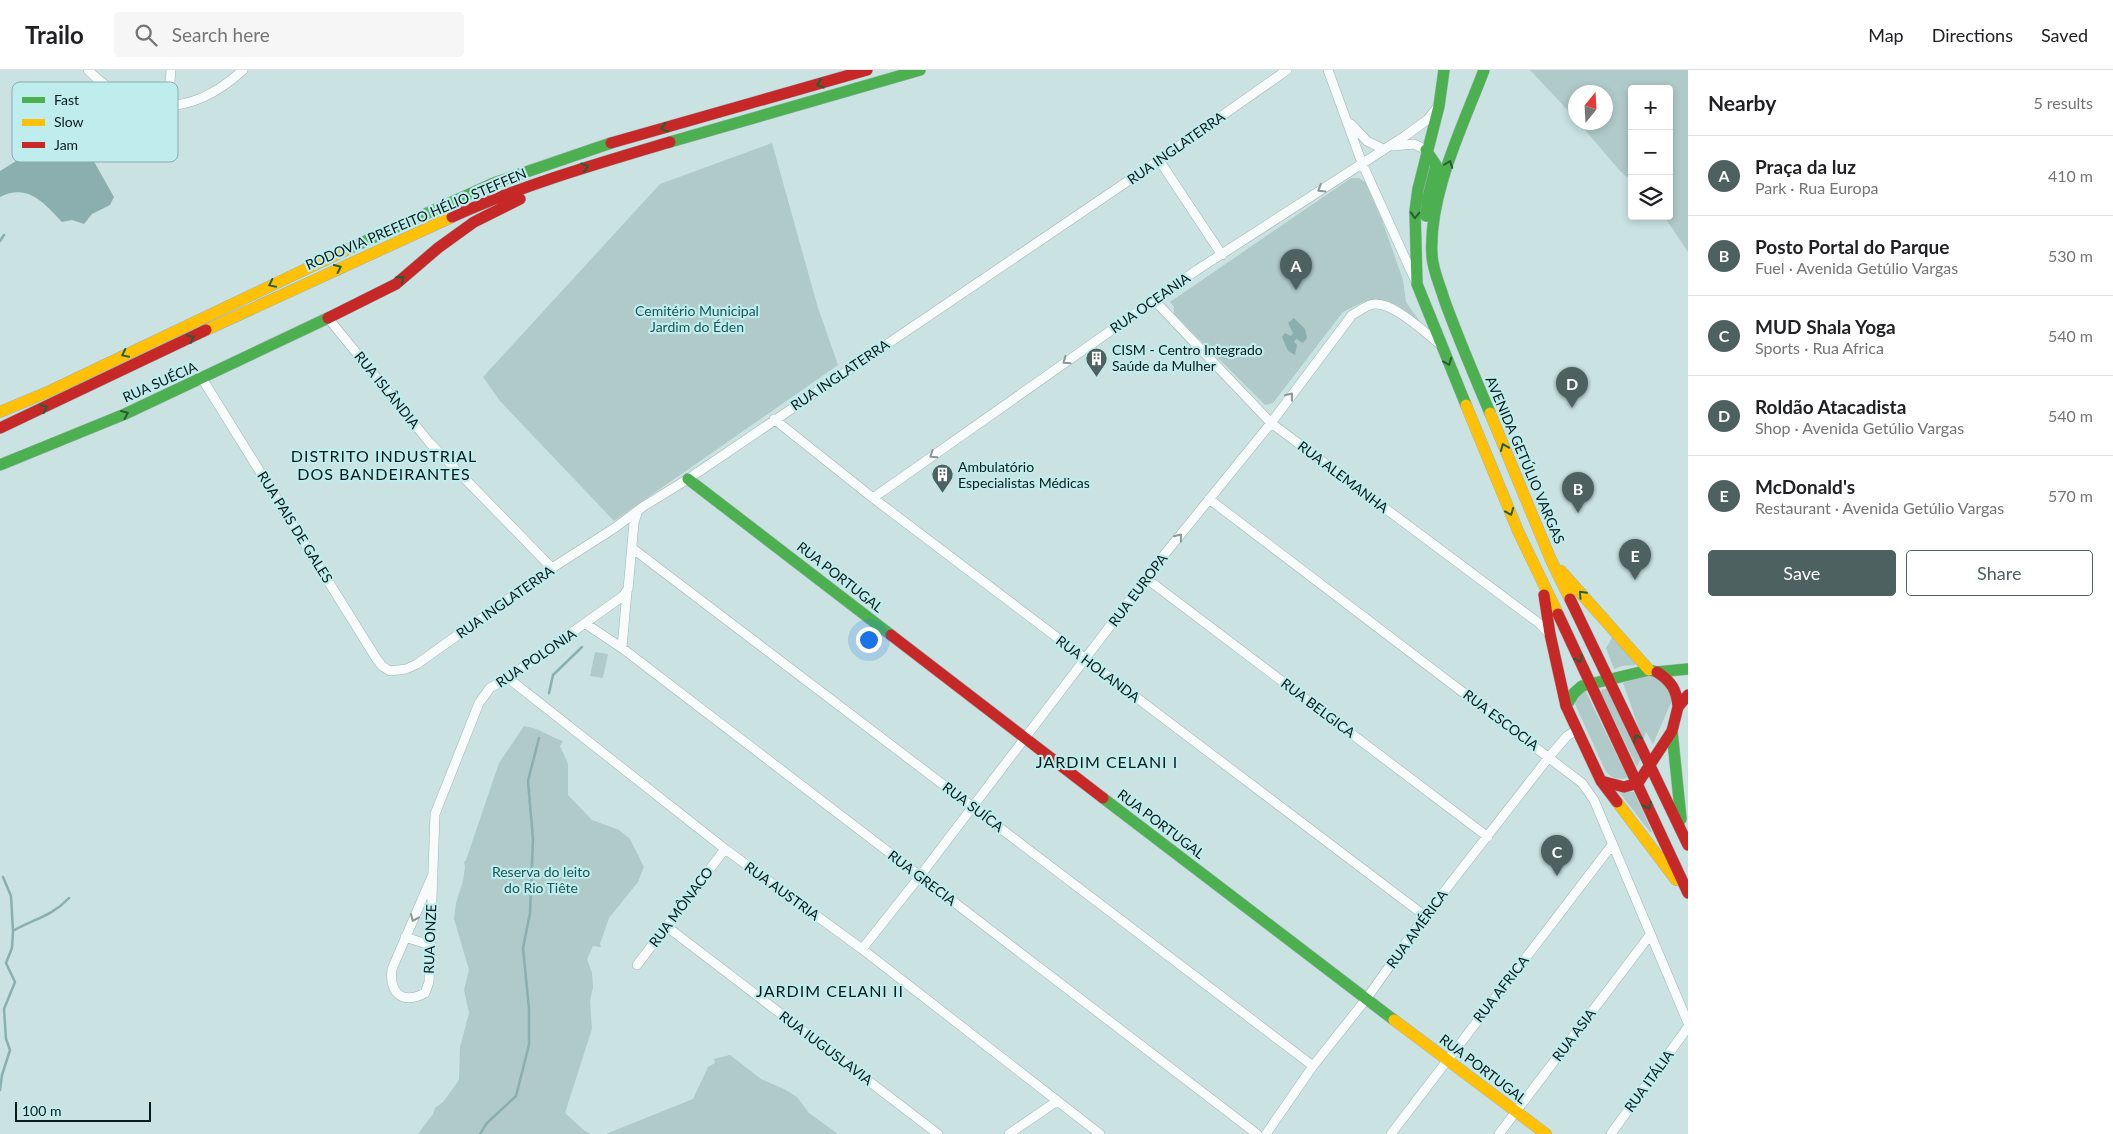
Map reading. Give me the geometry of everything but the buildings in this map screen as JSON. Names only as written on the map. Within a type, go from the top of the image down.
[{"type":"main road","name":"RODOVIA PREFEITO HÉLIO STEFFEN","points":[[0,428],[400,239],[496,197],[567,172],[920,70]]},
{"type":"main road","points":[[1444,70],[1439,106],[1421,170],[1415,211],[1417,284],[1518,531],[1638,783],[1688,895]]},
{"type":"main road","name":"AVENIDA GETÚLIO VARGAS","points":[[1484,70],[1441,184],[1435,206],[1432,256],[1442,296],[1551,560],[1682,829],[1688,845]]},
{"type":"main road","name":"RODOVIA PREFEITO HÉLIO STEFFEN","points":[[1,412],[494,182],[590,149],[864,71]]},
{"type":"main road","points":[[1426,150],[1436,165],[1428,197],[1425,238],[1432,256]]},
{"type":"main road","name":"RUA SUÉCIA","points":[[0,465],[80,434],[203,380],[396,284],[438,248],[474,222],[546,187],[567,172]]},
{"type":"main road","name":"RUA PORTUGAL","points":[[688,479],[1024,740],[1367,998],[1445,1061],[1546,1134]]},
{"type":"main road","points":[[1551,560],[1653,671],[1668,679],[1678,694],[1678,707],[1672,731],[1638,783],[1631,787],[1621,788],[1601,782]]},
{"type":"main road","points":[[1541,581],[1550,634],[1566,706],[1576,730],[1601,782],[1688,895]]},
{"type":"main road","points":[[1566,706],[1577,689],[1591,683],[1653,671],[1688,669]]},
{"type":"main road","points":[[1678,707],[1688,695]]},
{"type":"main road","points":[[1672,731],[1682,829]]},
{"type":"street","points":[[88,70],[101,82]]},
{"type":"street","points":[[178,105],[202,99],[229,83],[243,70]]},
{"type":"street","name":"RUA INGLATERRA","points":[[390,671],[406,669],[417,664],[552,568],[637,513],[644,506],[688,479],[1159,160],[1287,70]]},
{"type":"street","points":[[1328,70],[1362,163],[1417,284]]},
{"type":"street","name":"RUA OCEANIA","points":[[873,498],[1154,300],[1284,212],[1420,126],[1439,106]]},
{"type":"street","points":[[1347,118],[1367,142],[1383,149]]},
{"type":"street","name":"RUA OCEANIA","points":[[1383,149],[1403,144],[1414,144],[1426,150]]},
{"type":"street","points":[[1159,160],[1222,255]]},
{"type":"street","name":"RUA ALEMANHA","points":[[1154,300],[1271,423],[1540,624],[1550,634]]},
{"type":"street","name":"RUA EUROPA","points":[[862,949],[973,808],[1147,579],[1271,423],[1352,315],[1370,304],[1381,304],[1391,307],[1441,345]]},
{"type":"street","name":"RUA ISLÂNDIA","points":[[328,318],[429,442],[552,568]]},
{"type":"street","name":"RUA PAIS DE GALES","points":[[203,380],[376,658],[382,666],[390,671]]},
{"type":"street","name":"RUA HOLANDA","points":[[774,419],[873,498],[1425,916]]},
{"type":"street","name":"RUA ESCOCIA","points":[[1210,499],[1573,774],[1594,800],[1688,1023]]},
{"type":"street","points":[[622,648],[634,523],[637,513]]},
{"type":"street","name":"RUA SUÍCA","points":[[632,548],[1313,1066]]},
{"type":"street","name":"RUA BELGICA","points":[[1147,579],[1488,837]]},
{"type":"street","name":"RUA POLONIA","points":[[435,814],[479,703],[490,688],[508,678],[617,602],[628,589]]},
{"type":"street","name":"RUA GRECIA","points":[[586,624],[622,648],[1257,1134]]},
{"type":"street","name":"RUA AUSTRIA","points":[[508,678],[725,849],[862,949],[1100,1134]]},
{"type":"street","name":"RUA AMÉRICA","points":[[1266,1134],[1313,1066],[1367,998],[1425,916],[1549,757],[1567,736],[1576,730]]},
{"type":"street","name":"RUA ONZE","points":[[433,874],[392,969],[390,982],[395,992],[406,998],[416,998],[424,994],[429,982],[430,944],[433,874],[435,814]]},
{"type":"street","name":"RUA AFRICA","points":[[1390,1134],[1612,845]]},
{"type":"street","name":"RUA MÔNACO","points":[[636,965],[725,849]]},
{"type":"street","name":"RUA IUGUSLAVIA","points":[[666,926],[938,1134]]},
{"type":"street","name":"RUA ASIA","points":[[1499,1134],[1650,936]]},
{"type":"street","points":[[406,938],[430,944]]},
{"type":"street","name":"RUA ITÁLIA","points":[[1611,1134],[1688,1027]]},
{"type":"street","points":[[1009,1134],[1058,1101]]},
{"type":"green space","points":[[1530,70],[1688,70],[1688,252],[1667,220],[1673,220],[1673,85],[1628,85],[1628,178],[1585,130],[1613,130],[1613,85],[1568,85],[1568,111]]},
{"type":"green space","name":"Cemitério Municipal Jardim do Éden","points":[[772,143],[818,308],[838,365],[614,521],[500,401],[483,377],[660,184]]},
{"type":"green space","points":[[1351,178],[1359,178],[1365,182],[1382,220],[1403,280],[1406,302],[1420,322],[1400,308],[1377,300],[1363,302],[1343,312],[1273,403],[1265,405],[1174,314],[1174,307],[1170,302]]},
{"type":"green space","points":[[1613,636],[1636,661],[1635,665],[1614,669],[1606,648]]},
{"type":"green space","points":[[595,652],[608,654],[603,678],[590,676]]},
{"type":"green space","points":[[1646,675],[1664,682],[1673,698],[1653,744],[1646,732],[1643,740],[1623,683]]},
{"type":"green space","points":[[1603,689],[1607,689],[1641,758],[1637,767],[1600,692]]},
{"type":"green space","points":[[1585,690],[1628,778],[1615,778],[1605,770],[1575,704],[1576,698]]},
{"type":"green space","name":"Reserva do leito do Rio Tiête","points":[[524,726],[535,728],[563,741],[560,746],[568,764],[568,795],[592,820],[619,830],[630,839],[644,867],[638,882],[609,918],[600,944],[601,947],[593,946],[587,959],[592,973],[593,987],[590,1001],[592,1029],[565,1113],[591,1134],[418,1134],[433,1114],[435,1108],[443,1102],[459,1080],[460,1047],[469,1013],[464,990],[469,970],[454,919],[456,903],[463,881],[464,862],[499,763]]},
{"type":"green space","points":[[1619,792],[1634,792],[1652,832],[1650,832]]},
{"type":"green space","points":[[730,1055],[761,1079],[797,1097],[809,1113],[838,1134],[606,1134],[693,1099],[708,1067],[715,1063],[714,1059]]},
{"type":"shaded area","points":[[14,162],[94,162],[114,197],[110,205],[92,214],[84,224],[72,220],[62,222],[35,197],[19,192],[0,197],[0,171]]},
{"type":"shaded area","points":[[1294,318],[1305,329],[1307,338],[1303,343],[1296,339],[1294,342],[1297,345],[1295,355],[1288,351],[1282,337],[1285,333],[1291,336],[1293,333],[1288,323]]},
{"type":"waterway","points":[[0,241],[4,235]]},
{"type":"waterway","points":[[549,693],[553,675],[582,647]]},
{"type":"waterway","points":[[480,1134],[487,1123],[516,1096],[529,1045],[529,1009],[523,948],[530,913],[533,839],[528,781],[539,738]]},
{"type":"waterway","points":[[3,877],[11,896],[13,931]]},
{"type":"waterway","points":[[0,1090],[2,1075],[10,1050],[6,1039],[4,1009],[15,982],[6,963],[12,948],[13,931],[49,914],[69,898]]},
{"type":"traffic: fast","points":[[670,142],[920,70]]},
{"type":"traffic: fast","points":[[1444,70],[1439,106],[1418,189],[1415,211],[1417,284],[1466,405]]},
{"type":"traffic: fast","points":[[1484,70],[1457,137],[1441,185],[1435,209],[1432,256],[1435,273],[1449,314],[1490,413]]},
{"type":"traffic: fast","points":[[348,249],[494,183],[611,143]]},
{"type":"traffic: fast","points":[[1426,150],[1436,165],[1428,197],[1426,216]]},
{"type":"traffic: fast","points":[[0,465],[125,414],[328,318]]},
{"type":"traffic: fast","points":[[688,479],[891,635]]},
{"type":"traffic: fast","points":[[1566,706],[1574,693],[1582,686],[1649,670],[1657,672],[1688,669]]},
{"type":"traffic: fast","points":[[1672,731],[1681,819]]},
{"type":"traffic: fast","points":[[1103,798],[1394,1020]]},
{"type":"traffic: slow","points":[[206,330],[452,217]]},
{"type":"traffic: slow","points":[[0,412],[50,391],[348,249]]},
{"type":"traffic: slow","points":[[1466,405],[1518,531],[1558,614]]},
{"type":"traffic: slow","points":[[1490,413],[1551,560],[1570,599]]},
{"type":"traffic: slow","points":[[1561,571],[1649,670]]},
{"type":"traffic: slow","points":[[1617,802],[1676,880]]},
{"type":"traffic: slow","points":[[1394,1020],[1546,1134]]},
{"type":"traffic: jam","points":[[611,143],[867,70]]},
{"type":"traffic: jam","points":[[452,217],[533,185],[670,142]]},
{"type":"traffic: jam","points":[[328,318],[396,284],[438,248],[474,222],[520,199]]},
{"type":"traffic: jam","points":[[0,428],[206,330]]},
{"type":"traffic: jam","points":[[1544,595],[1550,634],[1566,706],[1601,781],[1617,802]]},
{"type":"traffic: jam","points":[[1570,599],[1688,845]]},
{"type":"traffic: jam","points":[[1558,614],[1688,893]]},
{"type":"traffic: jam","points":[[891,635],[1103,798]]},
{"type":"traffic: jam","points":[[1657,672],[1672,686],[1678,707]]},
{"type":"traffic: jam","points":[[1601,781],[1624,787],[1638,783],[1672,731],[1678,707],[1688,695]]},
{"type":"place","name":"Praça da luz","points":[[1296,290]]},
{"type":"place","name":"CISM - Centro Integrado Saúde da Mulher","points":[[1096,377]]},
{"type":"place","name":"Roldão Atacadista","points":[[1572,408]]},
{"type":"place","name":"Ambulatório Especialistas Médicas","points":[[942,494]]},
{"type":"place","name":"Posto Portal do Parque","points":[[1578,513]]},
{"type":"place","name":"McDonald's","points":[[1635,580]]},
{"type":"place","name":"MUD Shala Yoga","points":[[1557,876]]},
{"type":"district","name":"DISTRITO INDUSTRIAL DOS BANDEIRANTES","points":[[384,465]]},
{"type":"district","name":"JARDIM CELANI I","points":[[1107,762]]},
{"type":"district","name":"JARDIM CELANI II","points":[[830,991]]}]
